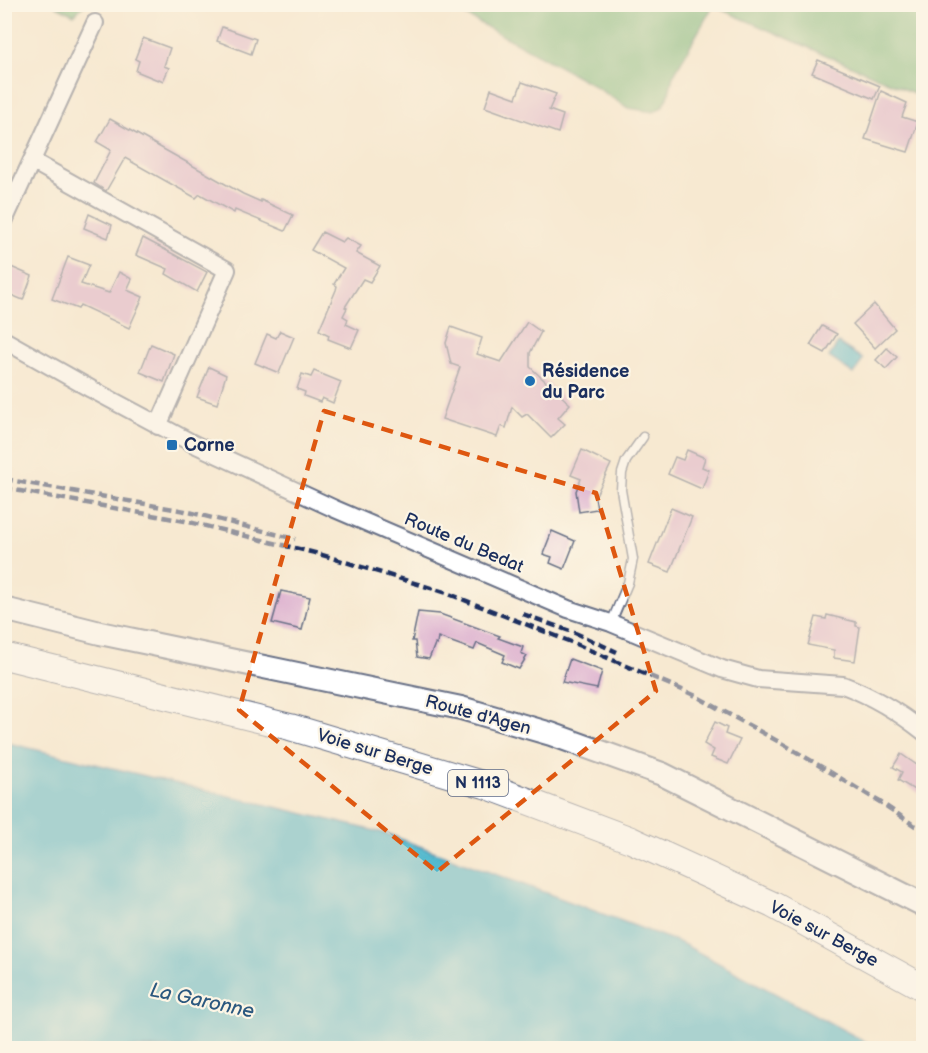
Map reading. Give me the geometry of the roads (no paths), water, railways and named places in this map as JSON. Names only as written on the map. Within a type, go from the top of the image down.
[{"type":"main road","name":"Route d'Agen","points":[[4,609],[100,633],[461,708],[551,734],[662,774],[924,905]]},
{"type":"main road","name":"Voie sur Berge","points":[[4,656],[290,727],[485,785],[631,840],[772,905],[924,988]]},
{"type":"street","points":[[4,220],[95,23]]},
{"type":"street","points":[[32,162],[227,270],[158,426]]},
{"type":"street","name":"Route du Bedat","points":[[4,340],[194,444],[346,514],[568,609],[611,623],[722,669],[758,679],[843,686],[853,689],[893,711],[924,732]]},
{"type":"lane","points":[[611,623],[628,583],[633,559],[621,490],[622,473],[626,461],[643,437]]},
{"type":"water","points":[[838,343],[863,359],[854,374],[829,357]]},
{"type":"water","name":"La Garonne","points":[[4,742],[384,833],[681,943],[877,1048],[5,1048]]},
{"type":"railway","points":[[4,479],[185,511],[295,539]]},
{"type":"railway","points":[[4,488],[185,521],[319,554],[444,592],[571,642],[694,695],[790,748],[880,802],[924,832]]},
{"type":"railway","points":[[523,614],[575,633],[617,652]]},
{"type":"place","name":"Résidence du Parc","points":[[530,381]]},
{"type":"place","name":"Corne","points":[[172,445]]}]
